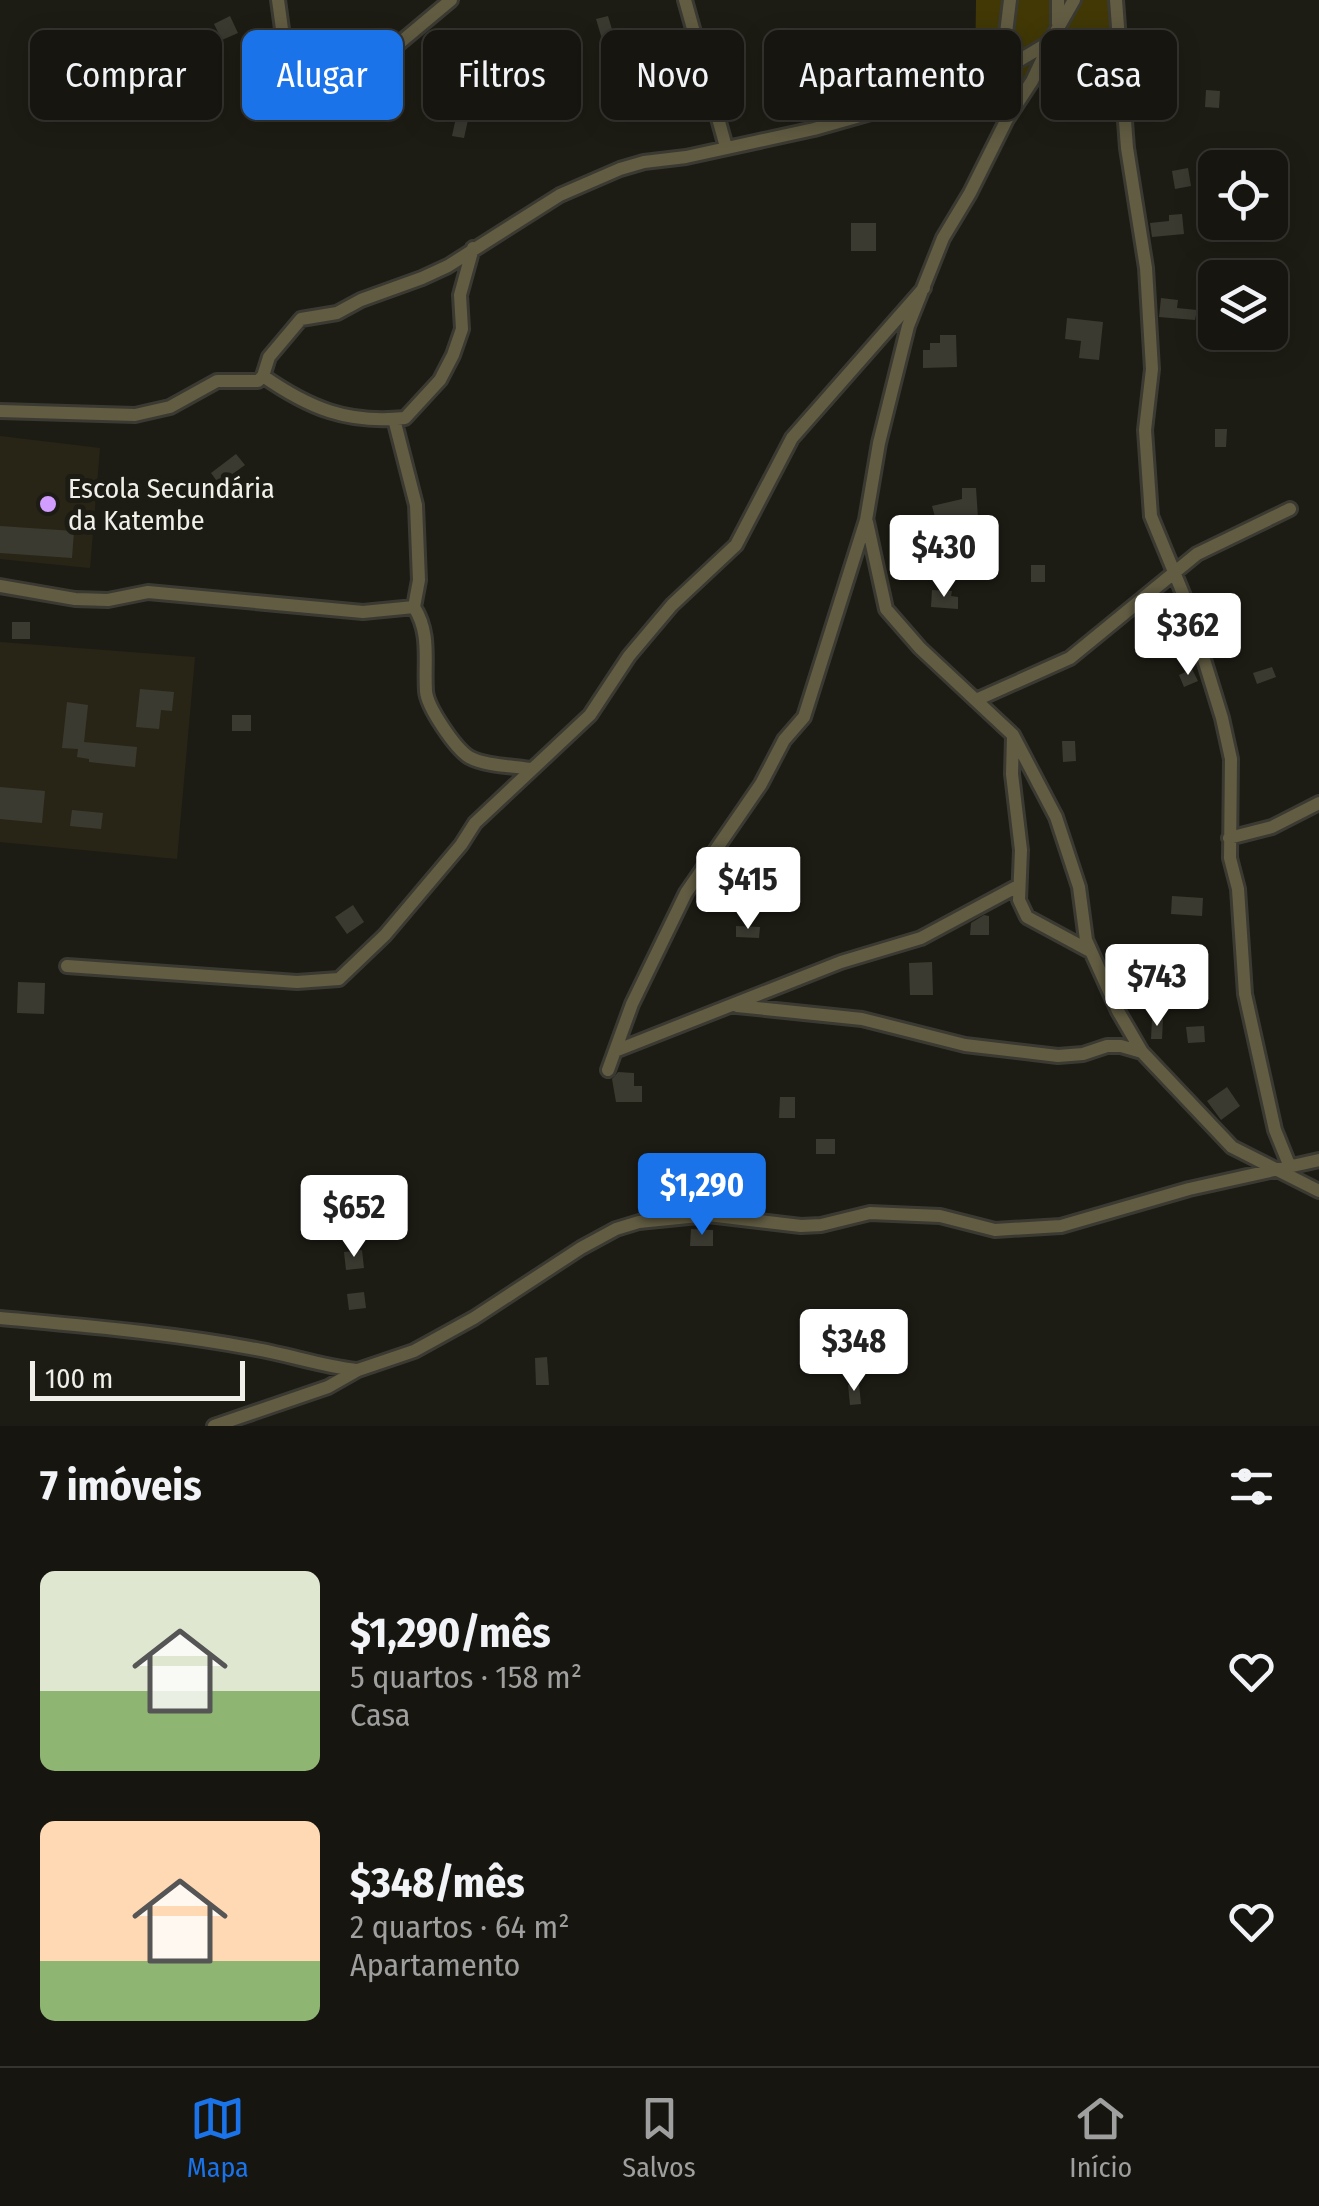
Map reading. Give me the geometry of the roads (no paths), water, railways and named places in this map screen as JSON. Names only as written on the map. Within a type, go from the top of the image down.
[{"type":"street","points":[[278,0],[293,109],[354,90],[377,71],[390,52],[451,0]]},
{"type":"street","points":[[685,0],[726,146]]},
{"type":"street","points":[[1006,30],[1010,0]]},
{"type":"street","points":[[1058,0],[1058,24]]},
{"type":"street","points":[[1055,30],[1074,0]]},
{"type":"street","points":[[1116,0],[1126,148],[1146,268],[1152,369],[1144,430],[1148,492],[1157,538],[1186,601],[1231,759],[1229,838],[1244,944],[1245,994],[1275,1130],[1290,1167]]},
{"type":"street","points":[[608,1070],[632,1004],[686,893],[761,784],[784,740],[804,716],[866,520],[908,326],[953,218],[1041,62]]},
{"type":"street","points":[[0,411],[135,415],[170,407],[217,381],[258,380],[269,357],[301,319],[336,313],[448,266],[560,195],[620,169],[846,120]]},
{"type":"street","points":[[263,376],[301,402],[328,411],[363,419],[405,418],[420,404],[453,356],[462,330],[460,296],[473,248]]},
{"type":"street","points":[[66,966],[296,982],[339,979],[385,935],[475,823],[590,715],[629,656],[672,606],[736,546],[792,438],[924,288]]},
{"type":"street","points":[[394,419],[416,505],[419,580],[414,607],[426,635],[428,704],[468,756],[531,769]]},
{"type":"street","points":[[976,700],[1070,658],[1197,554],[1290,509]]},
{"type":"street","points":[[866,520],[886,609],[920,648],[1012,735],[1056,817],[1079,887],[1086,940],[1118,1011],[1142,1052],[1232,1147],[1319,1190]]},
{"type":"street","points":[[0,586],[75,599],[108,600],[148,592],[363,612],[414,607]]},
{"type":"street","points":[[1012,735],[1012,774],[1022,850],[1019,900],[1026,917],[1091,952]]},
{"type":"street","points":[[1229,838],[1272,828],[1319,803]]},
{"type":"street","points":[[615,1051],[841,962],[920,938],[1018,886]]},
{"type":"street","points":[[732,1005],[862,1019],[965,1045],[1058,1056],[1083,1054],[1107,1046],[1142,1052]]},
{"type":"street","points":[[214,1426],[328,1387],[358,1370],[429,1343],[581,1248],[616,1229],[639,1222],[708,1215],[802,1226],[870,1213],[940,1216],[995,1230],[1062,1226],[1189,1189],[1319,1160]]},
{"type":"street","points":[[0,1318],[144,1332],[258,1349],[333,1368],[358,1370]]},
{"type":"place","name":"Escola Secundária da Katembe","points":[[48,504]]}]
